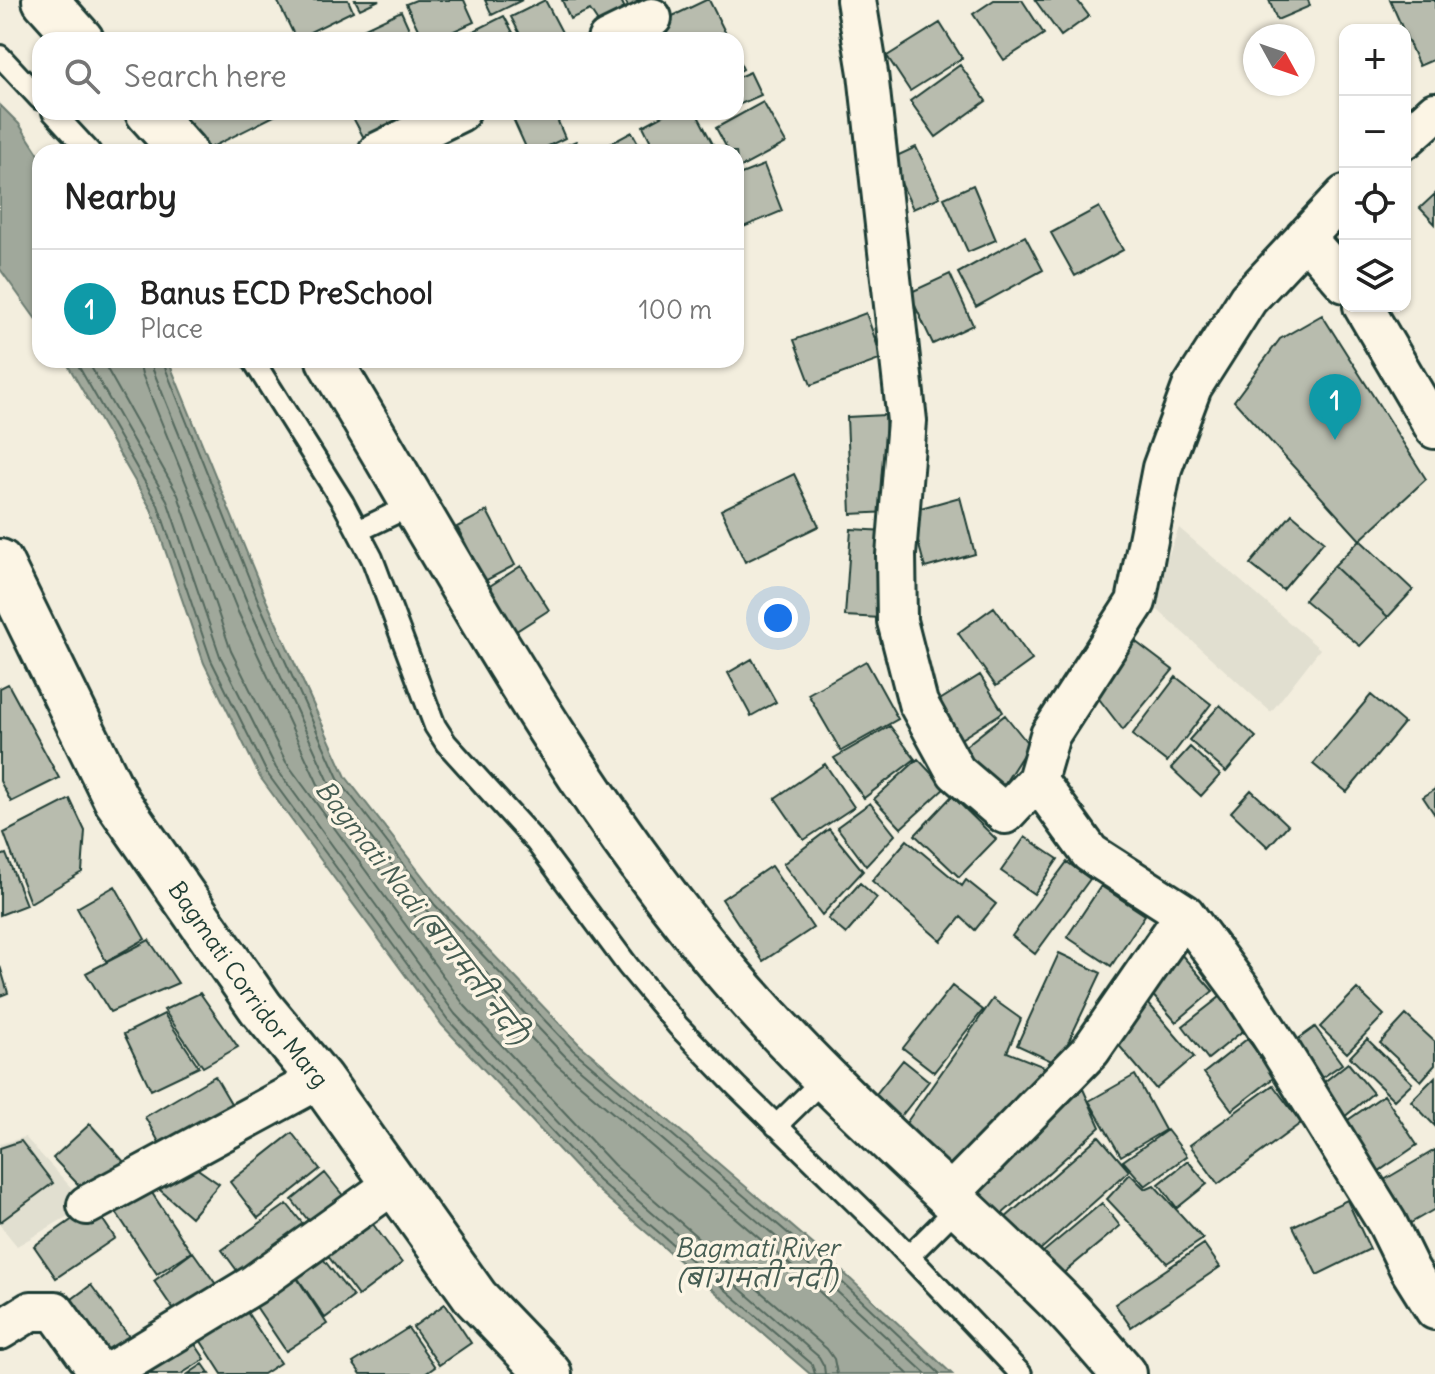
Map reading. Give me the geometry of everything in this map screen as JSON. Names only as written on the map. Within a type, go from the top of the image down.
[{"type":"street","points":[[45,0],[74,32]]},
{"type":"street","points":[[856,0],[868,73],[907,421],[896,555],[897,621],[918,703],[956,772],[1005,814],[1037,780],[1050,735],[1136,602],[1162,468],[1192,387],[1248,299],[1339,201]]},
{"type":"street","points":[[623,32],[652,18]]},
{"type":"street","points":[[1411,134],[1435,112]]},
{"type":"street","points":[[155,120],[177,144]]},
{"type":"street","points":[[394,144],[444,120]]},
{"type":"street","points":[[1305,237],[1339,276]]},
{"type":"street","points":[[1367,312],[1435,429]]},
{"type":"street","points":[[334,368],[501,653],[655,885],[731,978],[826,1077],[1057,1299],[1124,1374]]},
{"type":"street","name":"Bagmati Corridor Marg","points":[[0,562],[117,801],[261,1008],[320,1079],[476,1298],[549,1374]]},
{"type":"street","points":[[1037,780],[1090,853],[1185,914],[1242,991],[1279,1048],[1387,1223],[1410,1270],[1435,1310]]},
{"type":"street","points":[[954,1201],[1091,1050],[1185,914]]},
{"type":"street","points":[[87,1205],[320,1079]]},
{"type":"street","points":[[107,1374],[253,1285],[395,1183]]},
{"type":"street","points":[[0,1330],[31,1311],[55,1311],[100,1374]]},
{"type":"lane","points":[[0,56],[32,90]]},
{"type":"lane","points":[[60,120],[83,144]]},
{"type":"lane","points":[[258,368],[372,558],[435,726],[446,743],[536,842],[628,966],[678,1026],[909,1256],[1021,1374]]},
{"type":"lane","points":[[358,531],[414,504]]},
{"type":"lane","points":[[776,1126],[826,1077]]},
{"type":"lane","points":[[909,1256],[954,1201]]},
{"type":"shaded area","points":[[1179,528],[1320,649],[1271,712],[1150,603]]},
{"type":"shaded area","points":[[25,1137],[87,1205],[17,1246],[0,1225],[0,1144]]},
{"type":"water","points":[[0,105],[19,124],[32,144],[32,314],[0,269]]},
{"type":"water","name":"Bagmati River (बागमती नदी)","points":[[70,368],[171,368],[266,600],[346,777],[441,900],[579,1044],[815,1246],[952,1374],[810,1374],[593,1186],[442,1025],[260,777],[204,663],[151,509]]},
{"type":"building","points":[[277,0],[348,0],[353,11],[310,32],[293,32]]},
{"type":"building","points":[[355,0],[379,0],[360,9]]},
{"type":"building","points":[[416,0],[464,0],[474,22],[452,32],[419,32],[406,4]]},
{"type":"building","points":[[485,0],[522,0],[492,15]]},
{"type":"building","points":[[545,0],[562,32],[519,32],[511,17]]},
{"type":"building","points":[[562,0],[621,0],[631,22],[605,32],[590,10],[570,19]]},
{"type":"building","points":[[625,0],[656,0],[633,17]]},
{"type":"building","points":[[709,0],[725,32],[662,32],[658,23]]},
{"type":"building","points":[[994,0],[1022,0],[1044,34],[1004,60],[973,14]]},
{"type":"building","points":[[1035,0],[1077,0],[1089,16],[1061,36]]},
{"type":"building","points":[[1269,0],[1308,0],[1310,6],[1277,20]]},
{"type":"building","points":[[1390,0],[1435,0],[1435,59],[1419,66],[1411,48],[1411,24],[1401,24]]},
{"type":"building","points":[[401,11],[410,32],[356,32]]},
{"type":"building","points":[[504,16],[513,32],[472,32]]},
{"type":"building","points":[[940,23],[962,58],[910,91],[887,56]]},
{"type":"building","points":[[960,65],[986,101],[936,137],[910,101]]},
{"type":"building","points":[[750,72],[761,95],[744,102],[744,75]]},
{"type":"building","points":[[763,102],[786,143],[744,166],[744,144],[725,144],[716,128],[730,120],[744,120],[744,113]]},
{"type":"building","points":[[186,120],[266,120],[218,144],[198,144]]},
{"type":"building","points":[[354,120],[407,120],[366,142]]},
{"type":"building","points":[[514,120],[557,120],[565,138],[553,144],[524,144]]},
{"type":"building","points":[[654,120],[700,120],[713,144],[652,144],[643,126]]},
{"type":"building","points":[[632,132],[639,144],[610,144]]},
{"type":"building","points":[[916,147],[940,197],[913,209],[890,159]]},
{"type":"building","points":[[764,165],[782,211],[744,227],[744,173]]},
{"type":"building","points":[[973,185],[996,240],[968,252],[944,198]]},
{"type":"building","points":[[1435,194],[1435,224],[1420,208]]},
{"type":"building","points":[[1099,207],[1123,250],[1075,276],[1051,233]]},
{"type":"building","points":[[1025,236],[1043,270],[976,307],[958,273]]},
{"type":"building","points":[[950,274],[973,325],[933,344],[909,293]]},
{"type":"building","points":[[866,313],[882,359],[811,385],[794,340]]},
{"type":"building","points":[[1322,315],[1426,479],[1360,540],[1234,401],[1280,339]]},
{"type":"building","points":[[885,415],[889,512],[851,514],[847,417]]},
{"type":"building","points":[[794,474],[819,526],[745,562],[721,510]]},
{"type":"building","points":[[960,497],[975,554],[925,568],[910,511]]},
{"type":"building","points":[[487,511],[515,565],[485,581],[457,527]]},
{"type":"building","points":[[1292,514],[1324,541],[1283,590],[1250,564]]},
{"type":"building","points":[[851,529],[886,531],[881,618],[845,616]]},
{"type":"building","points":[[1360,540],[1413,590],[1388,617],[1334,566]]},
{"type":"building","points":[[521,566],[549,610],[510,635],[482,591]]},
{"type":"building","points":[[1334,566],[1388,617],[1360,646],[1304,600]]},
{"type":"building","points":[[994,607],[1032,660],[996,686],[958,633]]},
{"type":"building","points":[[1132,639],[1173,670],[1123,730],[1093,691]]},
{"type":"building","points":[[752,659],[776,702],[751,716],[728,673]]},
{"type":"building","points":[[866,661],[898,719],[841,751],[808,694]]},
{"type":"building","points":[[980,675],[1003,712],[959,740],[935,703]]},
{"type":"building","points":[[1176,677],[1211,704],[1167,762],[1132,735]]},
{"type":"building","points":[[8,684],[59,778],[11,802],[0,781],[0,688]]},
{"type":"building","points":[[1371,695],[1404,723],[1347,792],[1313,764]]},
{"type":"building","points":[[1220,705],[1256,737],[1226,772],[1189,740]]},
{"type":"building","points":[[1005,715],[1029,745],[998,794],[963,748]]},
{"type":"building","points":[[890,726],[915,759],[864,798],[834,758]]},
{"type":"building","points":[[1190,747],[1220,775],[1201,796],[1171,768]]},
{"type":"building","points":[[918,759],[945,788],[901,828],[874,799]]},
{"type":"building","points":[[825,764],[854,807],[804,840],[775,798]]},
{"type":"building","points":[[1435,789],[1435,815],[1423,797]]},
{"type":"building","points":[[1251,790],[1288,825],[1268,847],[1231,812]]},
{"type":"building","points":[[952,796],[996,839],[959,877],[915,835]]},
{"type":"building","points":[[70,799],[85,831],[82,872],[30,903],[4,833]]},
{"type":"building","points":[[870,803],[895,835],[866,866],[837,827]]},
{"type":"building","points":[[829,829],[863,871],[822,915],[783,864]]},
{"type":"building","points":[[1025,837],[1058,859],[1034,894],[1001,871]]},
{"type":"building","points":[[907,840],[962,886],[966,880],[996,904],[975,930],[961,917],[941,941],[872,881]]},
{"type":"building","points":[[6,854],[26,905],[0,915],[0,856]]},
{"type":"building","points":[[1067,862],[1090,879],[1035,954],[1012,936]]},
{"type":"building","points":[[771,866],[813,928],[763,961],[722,899]]},
{"type":"building","points":[[860,883],[877,898],[846,934],[828,919]]},
{"type":"building","points":[[115,886],[145,939],[106,961],[77,908]]},
{"type":"building","points":[[1101,886],[1145,915],[1111,966],[1067,937]]},
{"type":"building","points":[[149,940],[178,983],[110,1012],[86,973]]},
{"type":"building","points":[[1059,953],[1101,973],[1058,1064],[1017,1045]]},
{"type":"building","points":[[1180,953],[1213,991],[1176,1022],[1144,985]]},
{"type":"building","points":[[0,966],[8,993],[0,996]]},
{"type":"building","points":[[952,986],[983,1010],[934,1072],[903,1048]]},
{"type":"building","points":[[1357,989],[1384,1015],[1347,1053],[1320,1027]]},
{"type":"building","points":[[200,993],[238,1047],[203,1067],[164,1010]]},
{"type":"building","points":[[1220,997],[1245,1029],[1208,1059],[1183,1026]]},
{"type":"building","points":[[993,999],[1021,1019],[1007,1052],[1057,1072],[957,1172],[904,1126]]},
{"type":"building","points":[[1148,1003],[1194,1057],[1156,1089],[1111,1036]]},
{"type":"building","points":[[164,1014],[199,1067],[151,1090],[124,1034]]},
{"type":"building","points":[[1406,1015],[1435,1042],[1435,1065],[1421,1081],[1380,1043]]},
{"type":"building","points":[[1315,1027],[1342,1064],[1316,1082],[1290,1045]]},
{"type":"building","points":[[1247,1039],[1276,1076],[1232,1110],[1204,1073]]},
{"type":"building","points":[[1367,1039],[1412,1083],[1394,1100],[1350,1057]]},
{"type":"building","points":[[903,1060],[929,1081],[895,1124],[869,1103]]},
{"type":"building","points":[[1348,1063],[1373,1093],[1343,1118],[1318,1087]]},
{"type":"building","points":[[1135,1075],[1165,1130],[1121,1156],[1089,1101]]},
{"type":"building","points":[[215,1076],[236,1112],[165,1153],[145,1117]]},
{"type":"building","points":[[1435,1077],[1435,1126],[1411,1101]]},
{"type":"building","points":[[1273,1085],[1301,1123],[1218,1184],[1190,1145]]},
{"type":"building","points":[[1083,1089],[1100,1127],[1001,1215],[969,1189]]},
{"type":"building","points":[[1384,1095],[1417,1145],[1369,1178],[1335,1129]]},
{"type":"building","points":[[90,1124],[125,1163],[90,1197],[53,1158]]},
{"type":"building","points":[[1167,1130],[1187,1156],[1145,1186],[1123,1161]]},
{"type":"building","points":[[292,1133],[320,1169],[258,1218],[230,1182]]},
{"type":"building","points":[[1099,1136],[1129,1171],[1039,1251],[1004,1219]]},
{"type":"building","points":[[21,1141],[53,1183],[0,1222],[0,1148]]},
{"type":"building","points":[[1435,1150],[1435,1209],[1409,1224],[1384,1180]]},
{"type":"building","points":[[182,1158],[219,1184],[191,1217],[152,1183]]},
{"type":"building","points":[[1188,1161],[1207,1184],[1177,1208],[1159,1184]]},
{"type":"building","points":[[325,1173],[349,1203],[316,1230],[292,1200]]},
{"type":"building","points":[[1130,1174],[1145,1189],[1154,1185],[1203,1239],[1167,1263],[1107,1199]]},
{"type":"building","points":[[150,1190],[191,1252],[157,1274],[116,1212]]},
{"type":"building","points":[[1347,1200],[1370,1249],[1317,1275],[1293,1226]]},
{"type":"building","points":[[1102,1203],[1120,1226],[1061,1275],[1042,1253]]},
{"type":"building","points":[[287,1204],[311,1234],[244,1280],[222,1250]]},
{"type":"building","points":[[93,1205],[115,1238],[56,1278],[34,1246]]},
{"type":"building","points":[[369,1219],[402,1263],[358,1296],[325,1252]]},
{"type":"building","points":[[1204,1244],[1220,1267],[1131,1327],[1115,1304]]},
{"type":"building","points":[[193,1252],[220,1290],[180,1319],[154,1281]]},
{"type":"building","points":[[320,1255],[353,1297],[325,1318],[295,1274]]},
{"type":"building","points":[[295,1275],[327,1324],[286,1351],[253,1302]]},
{"type":"building","points":[[91,1285],[130,1338],[102,1358],[64,1305]]},
{"type":"building","points":[[445,1304],[471,1343],[439,1365],[413,1327]]},
{"type":"building","points":[[243,1306],[280,1363],[263,1374],[222,1374],[197,1335]]},
{"type":"building","points":[[408,1328],[435,1367],[425,1374],[361,1374],[353,1363]]},
{"type":"building","points":[[191,1338],[205,1359],[181,1374],[135,1374]]},
{"type":"building","points":[[203,1364],[210,1374],[188,1374]]},
{"type":"place","name":"Banus ECD PreSchool","points":[[1335,440]]},
{"type":"water label","name":"Bagmati Nadi (बागमती नदी)","points":[[422,912]]}]
